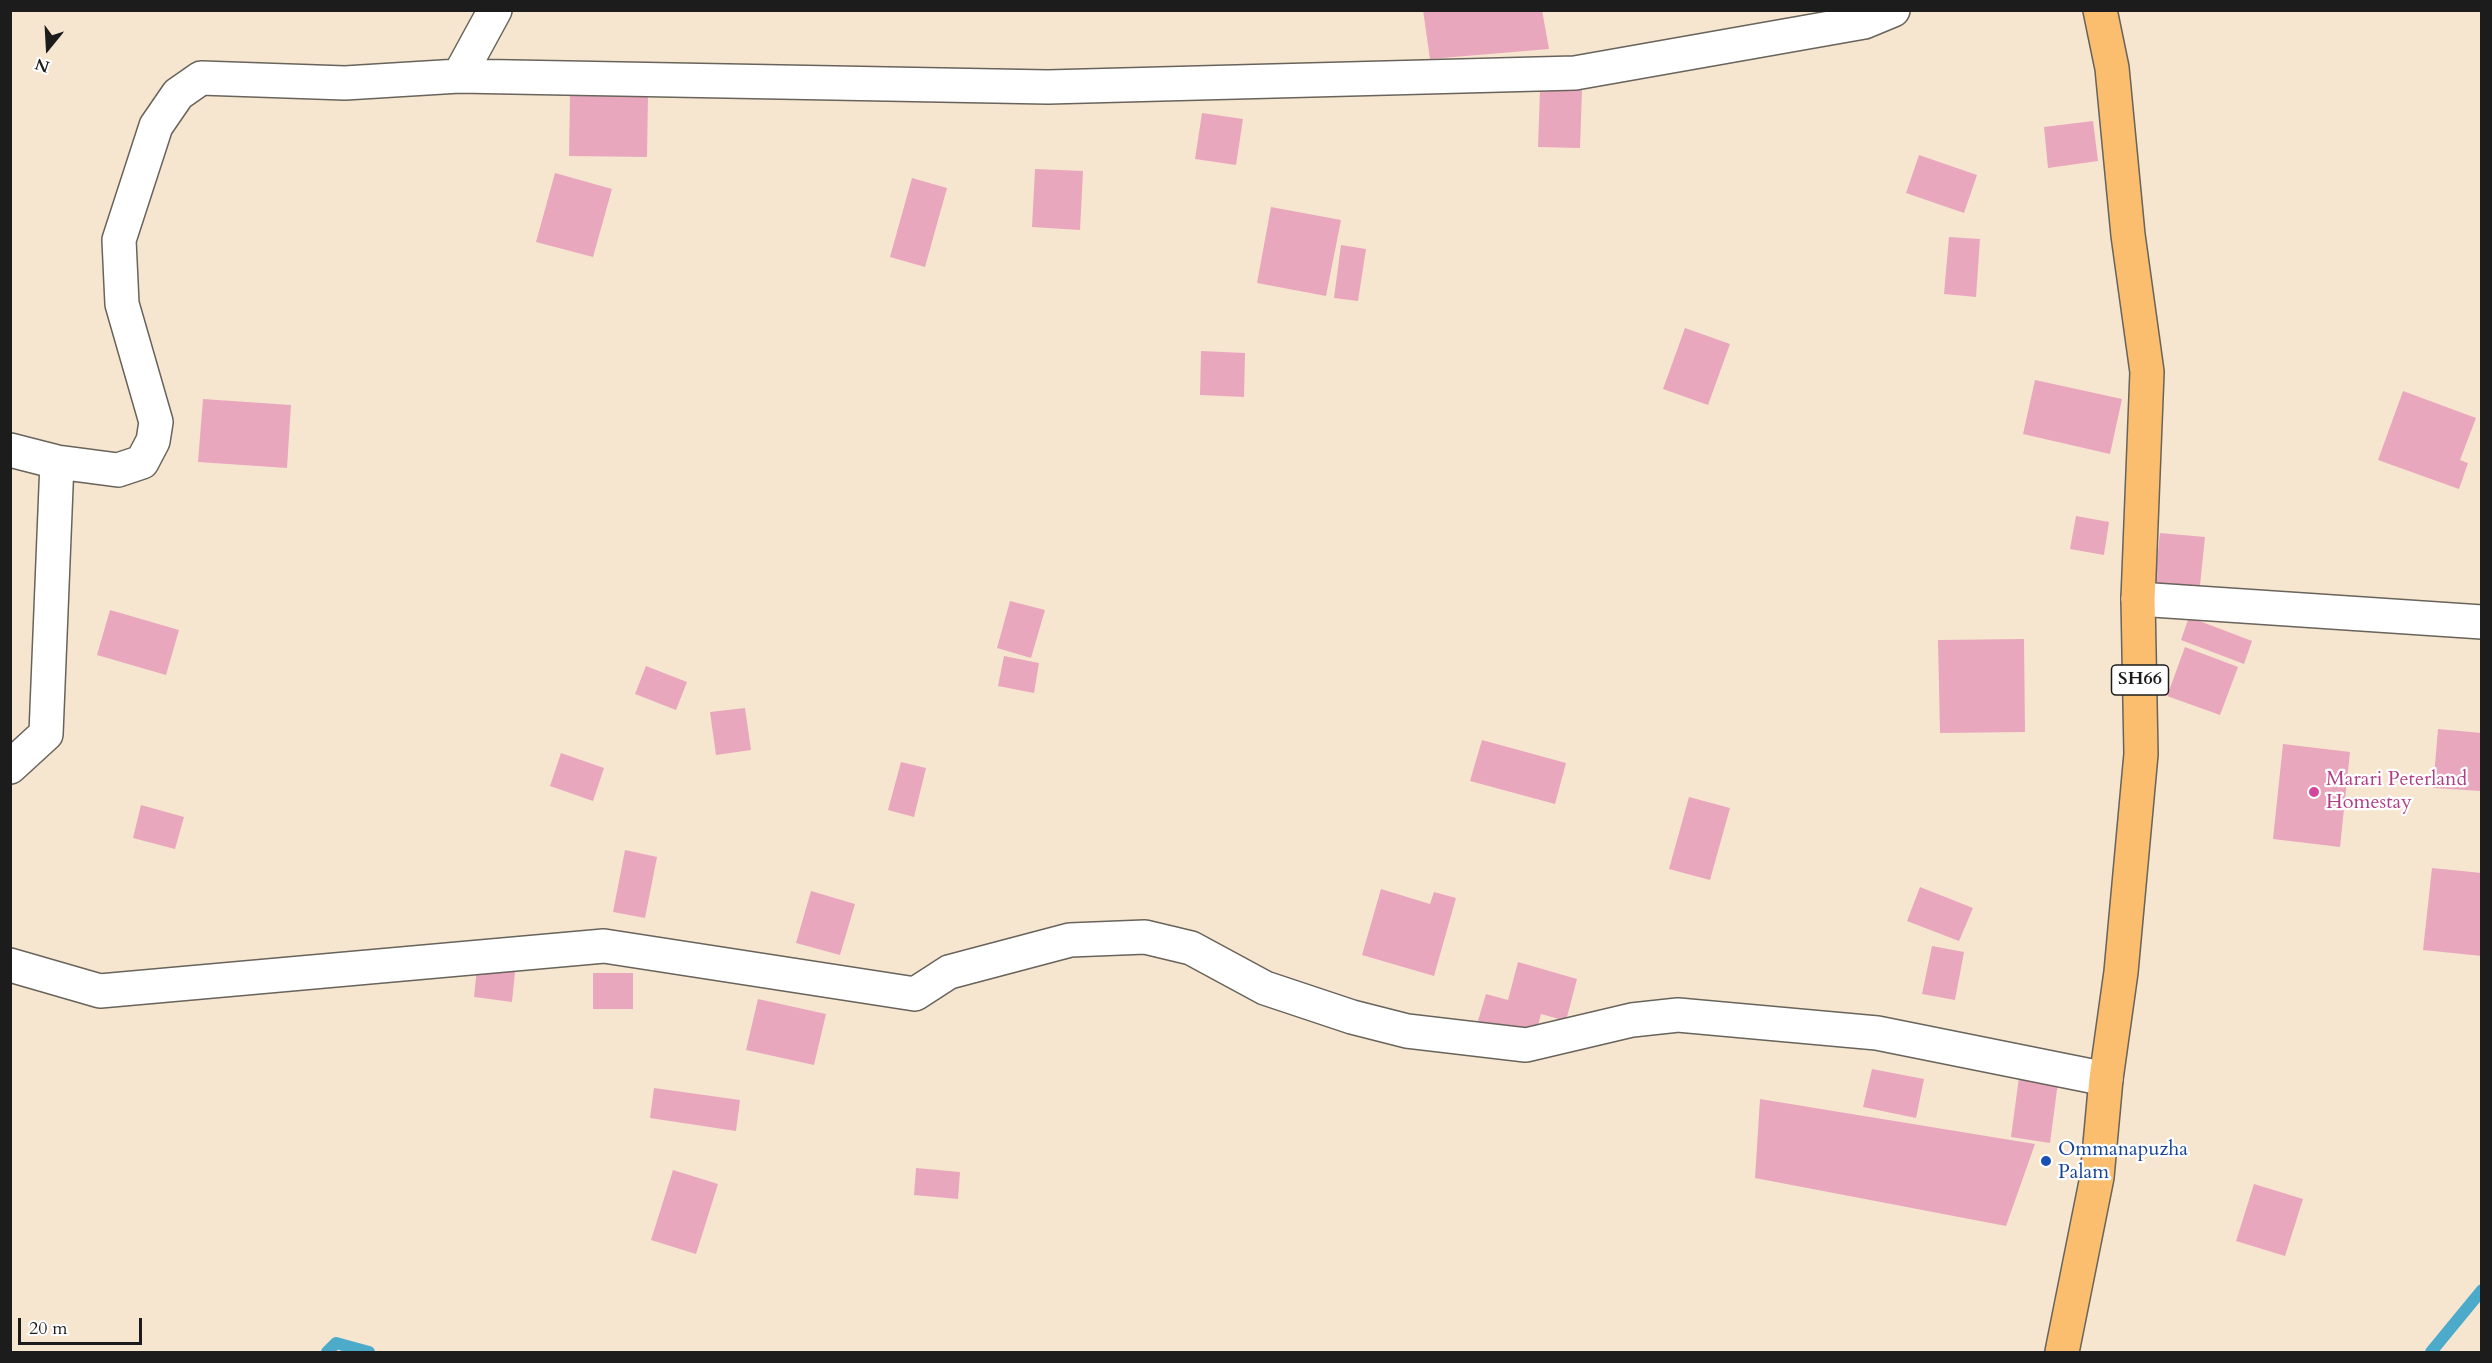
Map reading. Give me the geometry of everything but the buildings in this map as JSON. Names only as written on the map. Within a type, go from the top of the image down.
[{"type":"main road","name":"SH66","points":[[2062,1350],[2097,1177],[2106,1079],[2121,972],[2141,754],[2138,599],[2148,372],[2128,235],[2112,68],[2100,10]]},
{"type":"street","points":[[459,76],[495,10]]},
{"type":"street","points":[[10,450],[57,462],[118,470],[142,462],[153,441],[156,422],[122,304],[119,240],[156,126],[178,94],[201,78],[345,83],[459,76],[1048,87],[1575,73],[1864,22],[1893,10]]},
{"type":"street","points":[[10,767],[46,734],[57,462]]},
{"type":"street","points":[[2138,599],[2481,622]]},
{"type":"street","points":[[10,965],[100,991],[604,946],[915,994],[949,972],[1070,940],[1145,937],[1191,948],[1265,988],[1352,1017],[1407,1031],[1526,1045],[1632,1020],[1678,1015],[1877,1033],[2106,1079]]},
{"type":"waterway","points":[[2431,1352],[2482,1290]]},
{"type":"waterway","points":[[327,1352],[336,1343],[369,1352]]},
{"type":"place","name":"Marari Peterland Homestay","points":[[2314,792]]},
{"type":"place","name":"Ommanapuzha Palam","points":[[2046,1161]]}]
